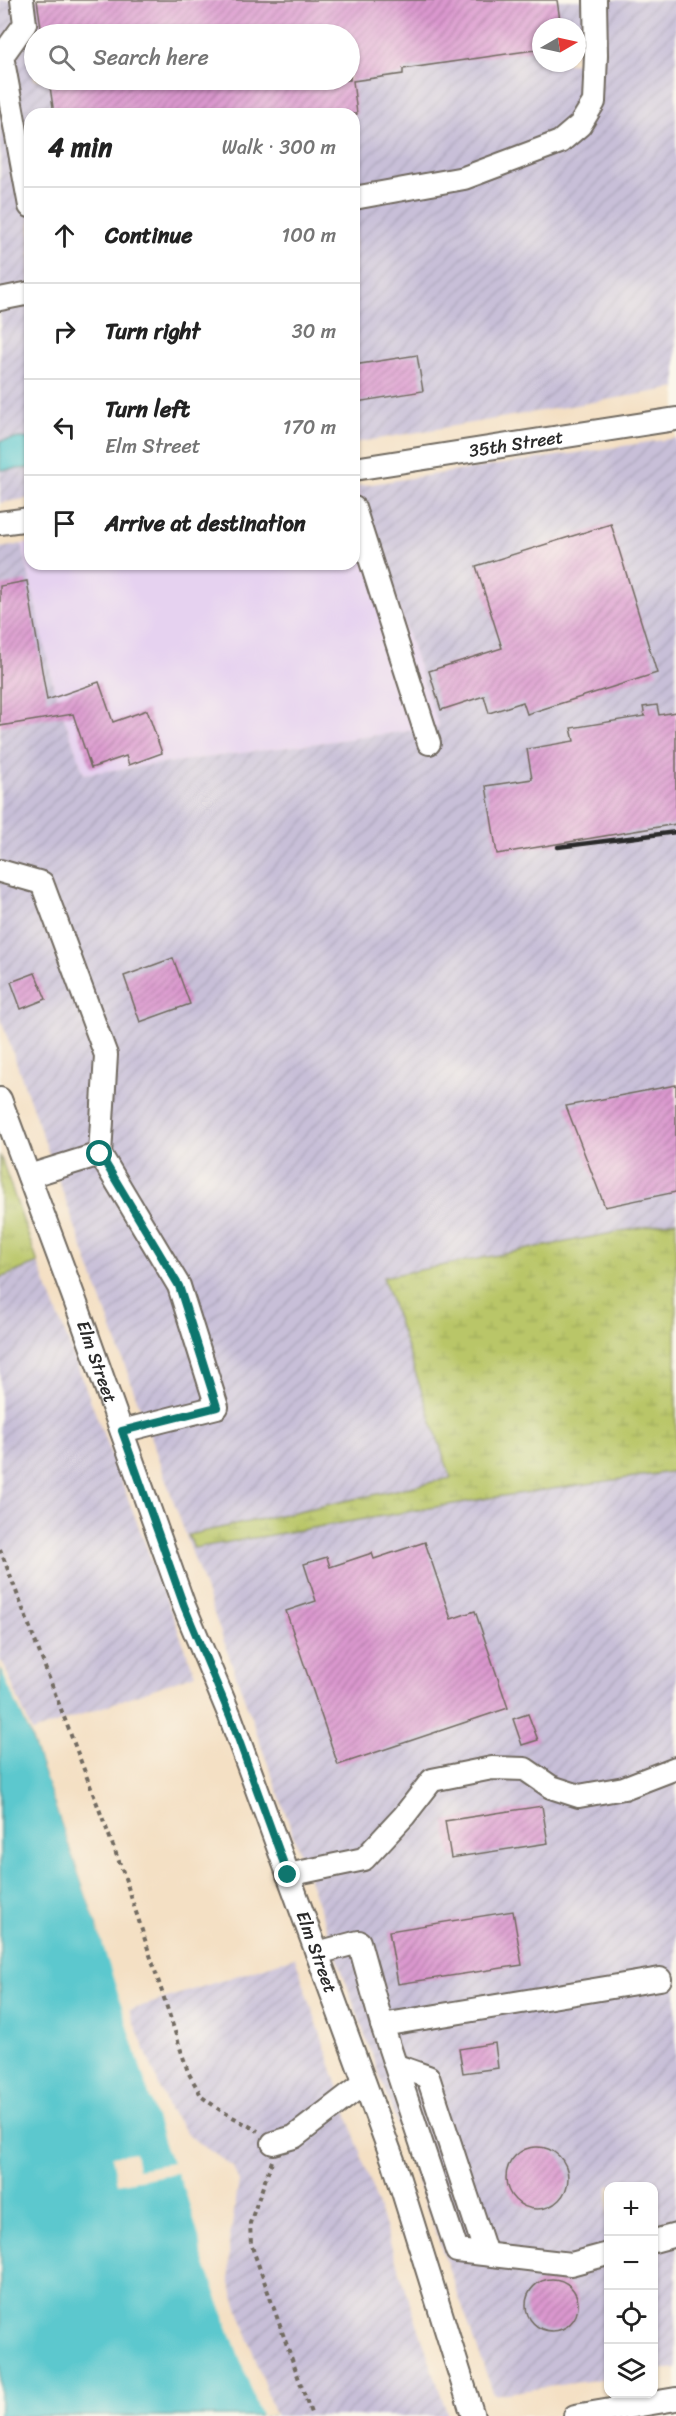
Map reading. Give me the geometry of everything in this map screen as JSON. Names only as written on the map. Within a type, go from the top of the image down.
[{"type":"street","points":[[22,0],[25,24]]},
{"type":"street","points":[[360,197],[464,178],[560,142],[580,125],[594,102],[596,55],[594,0]]},
{"type":"street","points":[[24,25],[1,56],[24,175]]},
{"type":"street","points":[[0,299],[24,294]]},
{"type":"street","name":"35th Street","points":[[360,468],[676,419]]},
{"type":"street","points":[[0,523],[24,520]]},
{"type":"street","points":[[360,526],[429,743]]},
{"type":"street","points":[[0,871],[42,883],[106,1055],[100,1154],[179,1286],[217,1407],[122,1431]]},
{"type":"street","name":"Elm Street","points":[[0,1099],[184,1606],[230,1716],[393,2163],[471,2410]]},
{"type":"street","points":[[29,1176],[100,1154]]},
{"type":"street","points":[[288,1875],[364,1859],[404,1816],[432,1780],[492,1768],[525,1769],[551,1787],[579,1796],[624,1788],[676,1768]]},
{"type":"street","points":[[317,1953],[359,1942],[382,2025],[457,2251],[571,2264],[604,2255]]},
{"type":"street","points":[[382,2025],[660,1979]]},
{"type":"street","points":[[273,2143],[294,2137],[364,2083]]},
{"type":"street","points":[[658,2240],[676,2235]]},
{"type":"street","points":[[575,2416],[676,2399]]},
{"type":"path","points":[[0,1549],[123,1872],[188,2072],[202,2097],[220,2110],[267,2136],[273,2143],[274,2156],[250,2223],[250,2244],[312,2416]]},
{"type":"shaded area","points":[[0,0],[676,0],[676,388],[360,442],[360,108],[24,108],[24,499],[0,503]]},
{"type":"shaded area","points":[[676,438],[676,2368],[658,2370],[658,2182],[604,2182],[604,2379],[494,2395],[0,1017],[0,548],[22,544],[24,570],[28,570],[54,689],[84,774],[439,727],[360,492],[360,486]]},
{"type":"shaded area","points":[[360,492],[439,727],[84,774],[54,689],[28,570],[360,570]]},
{"type":"shaded area","points":[[38,1263],[195,1674],[30,1733],[0,1664],[0,1278]]},
{"type":"shaded area","points":[[295,1957],[448,2416],[272,2416],[227,2284],[187,2138],[166,2112],[127,2011]]},
{"type":"green space","points":[[0,1155],[38,1263],[0,1278]]},
{"type":"green space","points":[[676,1221],[676,1471],[489,1498],[194,1548],[188,1535],[451,1478],[383,1277]]},
{"type":"water","points":[[24,438],[24,468],[0,470],[0,441]]},
{"type":"water","points":[[0,1664],[30,1733],[127,2011],[166,2112],[226,2242],[227,2284],[272,2416],[0,2416]]},
{"type":"pier","points":[[0,1661],[3,1663],[32,1732],[129,2010],[169,2110],[189,2136],[233,2167],[239,2182],[229,2243],[230,2284],[275,2416],[261,2416],[201,2253],[199,2237],[177,2173],[117,2184],[112,2156],[135,2152],[138,2169],[172,2163],[165,2147],[98,1929],[30,1733],[0,1668]]},
{"type":"building","points":[[37,0],[557,0],[560,18],[532,18],[532,50],[403,69],[403,74],[360,80],[360,24],[41,24]]},
{"type":"building","points":[[50,90],[354,90],[356,108],[53,108]]},
{"type":"building","points":[[417,355],[423,391],[360,402],[360,364]]},
{"type":"building","points":[[611,524],[657,673],[527,714],[523,702],[489,713],[484,696],[441,710],[429,671],[502,648],[476,566]]},
{"type":"building","points":[[27,581],[47,700],[99,682],[113,722],[147,710],[162,753],[129,765],[126,756],[91,768],[73,714],[0,726],[0,586]]},
{"type":"building","points":[[657,705],[659,715],[676,712],[676,824],[497,854],[486,786],[532,779],[527,749],[574,741],[571,728],[645,716],[643,707]]},
{"type":"building","points":[[173,958],[190,1004],[140,1022],[124,976]]},
{"type":"building","points":[[35,973],[46,999],[21,1009],[11,982]]},
{"type":"building","points":[[676,1085],[676,1192],[605,1207],[566,1106]]},
{"type":"building","points":[[425,1542],[451,1619],[475,1611],[508,1708],[338,1765],[286,1611],[316,1601],[304,1564],[327,1557],[330,1567],[372,1553],[374,1559]]},
{"type":"building","points":[[528,1714],[538,1740],[522,1745],[513,1719]]},
{"type":"building","points":[[542,1806],[548,1843],[451,1858],[445,1821]]},
{"type":"building","points":[[513,1911],[522,1965],[398,1984],[389,1931]]},
{"type":"building","points":[[495,2043],[498,2068],[463,2073],[459,2049]]},
{"type":"building","points":[[531,2147],[543,2147],[559,2156],[566,2166],[568,2178],[566,2190],[559,2200],[543,2209],[531,2209],[520,2204],[511,2195],[506,2184],[506,2172],[511,2161],[520,2152]]},
{"type":"building","points":[[547,2279],[557,2279],[571,2286],[578,2305],[571,2324],[557,2331],[547,2331],[537,2327],[530,2320],[526,2310],[526,2300],[530,2290],[537,2283]]},
{"type":"railway","points":[[558,847],[676,832]]},
{"type":"route","points":[[100,1154],[179,1286],[217,1407],[122,1431],[184,1606],[230,1716],[288,1875]]}]
